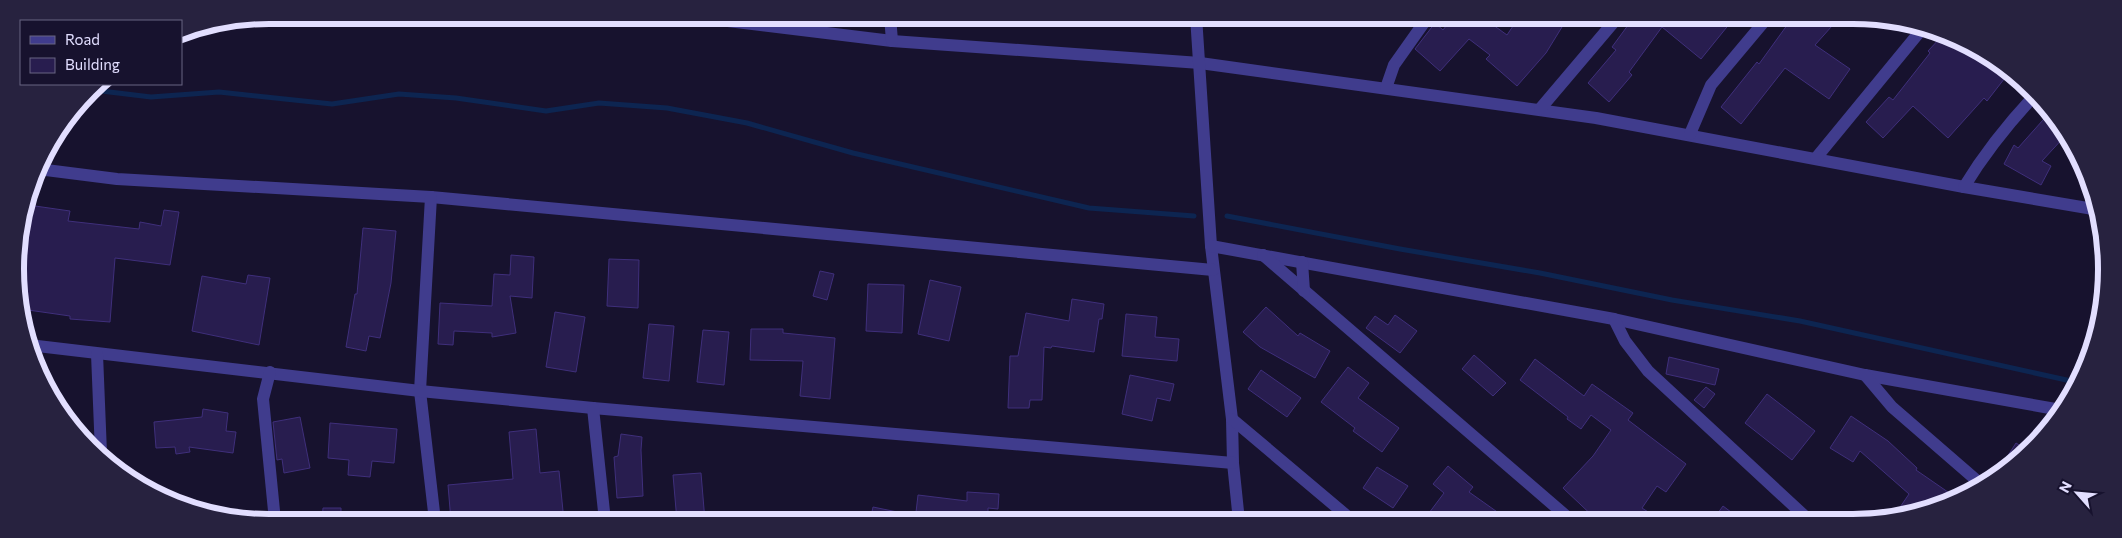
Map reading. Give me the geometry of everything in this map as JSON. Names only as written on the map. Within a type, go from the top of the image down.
[{"type":"street","points":[[761,24],[892,41],[1200,63],[1540,109],[1690,134],[1964,187],[2090,208]]},
{"type":"street","points":[[891,24],[892,41]]},
{"type":"street","points":[[1197,24],[1213,270],[1232,419],[1233,463],[1238,514]]},
{"type":"street","points":[[1386,88],[1394,65],[1423,24]]},
{"type":"street","points":[[1540,109],[1612,24]]},
{"type":"street","points":[[1690,134],[1711,85],[1762,24]]},
{"type":"street","points":[[1816,158],[1919,33]]},
{"type":"street","points":[[1964,187],[1980,159],[2030,100]]},
{"type":"street","points":[[45,170],[117,179],[431,197],[1213,270]]},
{"type":"street","points":[[431,197],[420,391],[434,514]]},
{"type":"street","points":[[1211,246],[1614,319],[1865,376],[2054,409]]},
{"type":"street","points":[[1263,255],[1564,514]]},
{"type":"street","points":[[1302,262],[1304,291]]},
{"type":"street","points":[[1614,319],[1624,341],[1648,371],[1802,514]]},
{"type":"street","points":[[36,346],[420,391],[593,408],[1233,463]]},
{"type":"street","points":[[97,354],[102,448]]},
{"type":"street","points":[[270,372],[263,399],[274,514]]},
{"type":"street","points":[[1865,376],[1892,407],[1977,481]]},
{"type":"street","points":[[593,408],[604,514]]},
{"type":"street","points":[[1232,419],[1345,514]]},
{"type":"building","points":[[1434,24],[1443,30],[1448,24],[1492,24],[1507,35],[1514,24],[1559,24],[1562,27],[1546,53],[1517,86],[1486,59],[1490,55],[1469,39],[1440,71],[1415,49]]},
{"type":"building","points":[[1629,24],[1729,24],[1701,59],[1662,27],[1629,72],[1632,75],[1609,102],[1588,83],[1616,50],[1612,47]]},
{"type":"building","points":[[1788,24],[1834,24],[1815,45],[1850,69],[1829,99],[1785,68],[1741,124],[1721,107],[1757,62],[1759,64]]},
{"type":"building","points":[[1939,39],[1947,42],[1976,57],[2006,77],[1987,101],[1984,98],[1948,138],[1913,106],[1883,138],[1866,122],[1889,97],[1893,100],[1930,53],[1928,51]]},
{"type":"building","points":[[2046,117],[2061,140],[2042,161],[2051,166],[2041,185],[2004,164],[2014,145],[2018,148]]},
{"type":"building","points":[[32,206],[70,211],[68,221],[139,229],[140,222],[161,226],[164,210],[179,212],[170,265],[115,258],[110,322],[70,319],[70,316],[27,310],[24,285],[24,253]]},
{"type":"building","points":[[363,228],[396,231],[391,283],[380,338],[369,336],[366,351],[346,347],[355,294],[357,294]]},
{"type":"building","points":[[511,255],[534,257],[532,298],[510,296],[516,333],[492,337],[492,333],[454,331],[453,345],[438,344],[440,303],[492,306],[494,274],[510,275]]},
{"type":"building","points":[[609,259],[639,260],[638,308],[607,306]]},
{"type":"building","points":[[820,271],[834,274],[827,300],[813,296]]},
{"type":"building","points":[[248,275],[270,278],[259,345],[192,331],[202,276],[246,284]]},
{"type":"building","points":[[930,280],[961,287],[949,341],[918,334]]},
{"type":"building","points":[[868,284],[904,285],[902,333],[866,331]]},
{"type":"building","points":[[1072,299],[1104,304],[1102,319],[1099,319],[1094,352],[1052,346],[1051,348],[1044,347],[1042,400],[1030,400],[1029,408],[1008,408],[1010,356],[1018,356],[1026,313],[1069,321]]},
{"type":"building","points":[[1266,307],[1298,336],[1300,333],[1330,351],[1315,378],[1260,347],[1243,332]]},
{"type":"building","points":[[555,312],[585,317],[576,372],[546,367]]},
{"type":"building","points":[[1126,314],[1157,317],[1155,337],[1179,339],[1177,361],[1122,356]]},
{"type":"building","points":[[1395,315],[1417,331],[1400,353],[1366,328],[1375,316],[1388,325]]},
{"type":"building","points":[[649,324],[674,326],[669,381],[643,378]]},
{"type":"building","points":[[751,329],[783,329],[783,333],[835,338],[830,399],[800,396],[803,361],[750,360]]},
{"type":"building","points":[[703,330],[729,332],[724,385],[697,382]]},
{"type":"building","points":[[1474,355],[1506,383],[1493,396],[1462,369]]},
{"type":"building","points":[[1669,357],[1719,369],[1715,385],[1666,374]]},
{"type":"building","points":[[1535,359],[1584,396],[1592,384],[1633,413],[1628,420],[1686,464],[1666,492],[1657,486],[1642,508],[1651,514],[1591,514],[1563,488],[1593,456],[1611,430],[1591,415],[1581,429],[1520,380]]},
{"type":"building","points":[[1348,367],[1369,383],[1358,398],[1399,428],[1382,452],[1353,431],[1355,428],[1321,402]]},
{"type":"building","points":[[1261,370],[1301,398],[1287,417],[1248,389]]},
{"type":"building","points":[[1130,375],[1174,384],[1170,401],[1157,398],[1152,421],[1122,414]]},
{"type":"building","points":[[1706,387],[1715,394],[1704,408],[1694,400]]},
{"type":"building","points":[[1767,394],[1815,431],[1792,460],[1745,423]]},
{"type":"building","points":[[203,409],[228,413],[226,431],[236,432],[233,453],[189,447],[190,452],[176,454],[175,447],[156,448],[154,422],[202,417]]},
{"type":"building","points":[[1851,416],[1888,441],[1917,468],[1916,470],[1951,494],[1898,510],[1909,494],[1860,451],[1853,462],[1830,448]]},
{"type":"building","points":[[300,417],[310,468],[284,473],[282,459],[277,460],[273,422]]},
{"type":"building","points":[[330,423],[397,429],[394,463],[372,461],[370,477],[348,475],[349,460],[328,458]]},
{"type":"building","points":[[536,429],[540,473],[559,471],[563,514],[450,514],[448,485],[513,479],[509,432]]},
{"type":"building","points":[[621,434],[642,437],[643,496],[617,498],[614,457],[618,456]]},
{"type":"building","points":[[2016,443],[2022,446],[2015,453],[2003,463]]},
{"type":"building","points":[[1448,466],[1473,487],[1469,492],[1500,514],[1428,514],[1444,493],[1433,484]]},
{"type":"building","points":[[1377,467],[1408,486],[1393,508],[1363,488]]},
{"type":"building","points":[[701,473],[704,514],[676,514],[673,475]]},
{"type":"building","points":[[967,492],[999,494],[998,509],[988,508],[988,514],[916,514],[918,495],[967,501]]},
{"type":"building","points":[[1723,506],[1734,514],[1717,514]]},
{"type":"building","points":[[873,507],[907,514],[872,514]]},
{"type":"building","points":[[323,508],[341,508],[341,514],[323,514]]},
{"type":"waterway","points":[[101,91],[151,97],[219,92],[332,104],[399,94],[456,98],[546,111],[599,103],[667,108],[747,123],[853,153],[1089,208],[1194,216]]},
{"type":"waterway","points":[[1227,216],[1540,273],[1672,300],[1800,321],[2071,381]]}]
